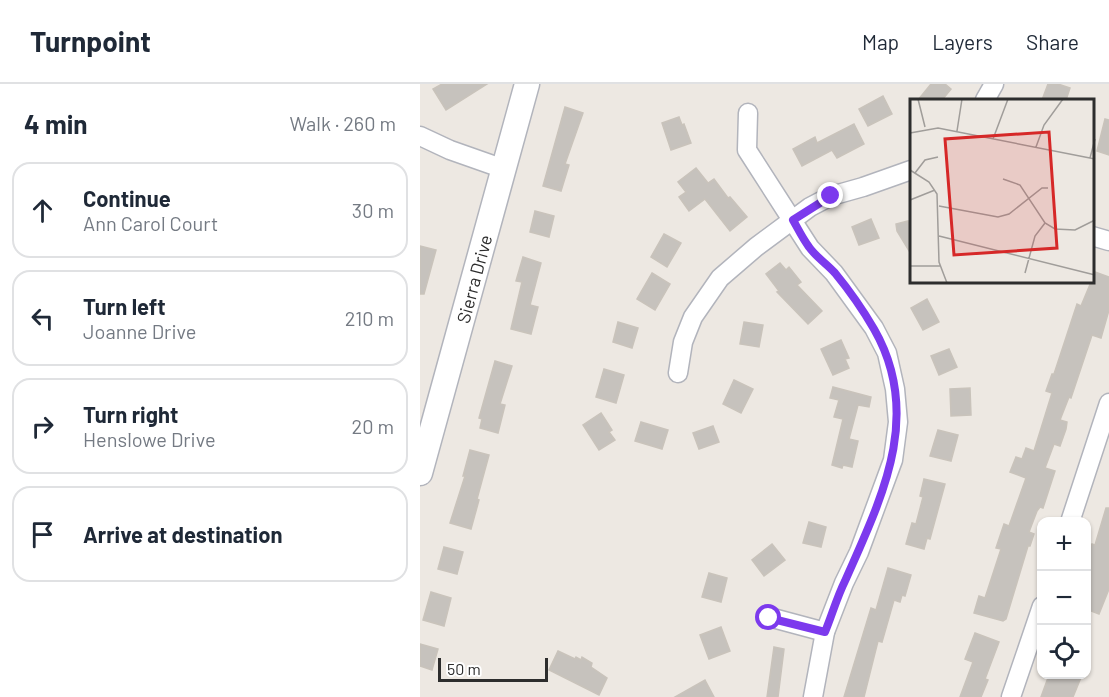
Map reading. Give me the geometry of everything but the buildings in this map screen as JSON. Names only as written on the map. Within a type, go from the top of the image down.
[{"type":"street","name":"Sierra Drive","points":[[420,473],[428,410],[504,169],[527,84]]},
{"type":"street","points":[[986,99],[994,84]]},
{"type":"street","points":[[748,113],[747,150],[810,248],[853,297],[887,353],[895,389],[898,422],[893,460],[859,552],[825,632],[813,697]]},
{"type":"street","points":[[420,136],[450,150],[504,169]]},
{"type":"street","points":[[678,373],[683,342],[693,317],[720,278],[756,247],[831,196],[910,170]]},
{"type":"street","points":[[1094,237],[1109,241]]},
{"type":"street","points":[[1072,517],[1109,403]]},
{"type":"street","points":[[769,618],[825,632]]},
{"type":"street","points":[[1011,697],[1037,618]]},
{"type":"route","points":[[769,618],[825,632],[859,552],[893,460],[898,422],[895,389],[887,353],[874,328],[853,297],[810,248],[793,220],[810,207],[831,196]]}]
